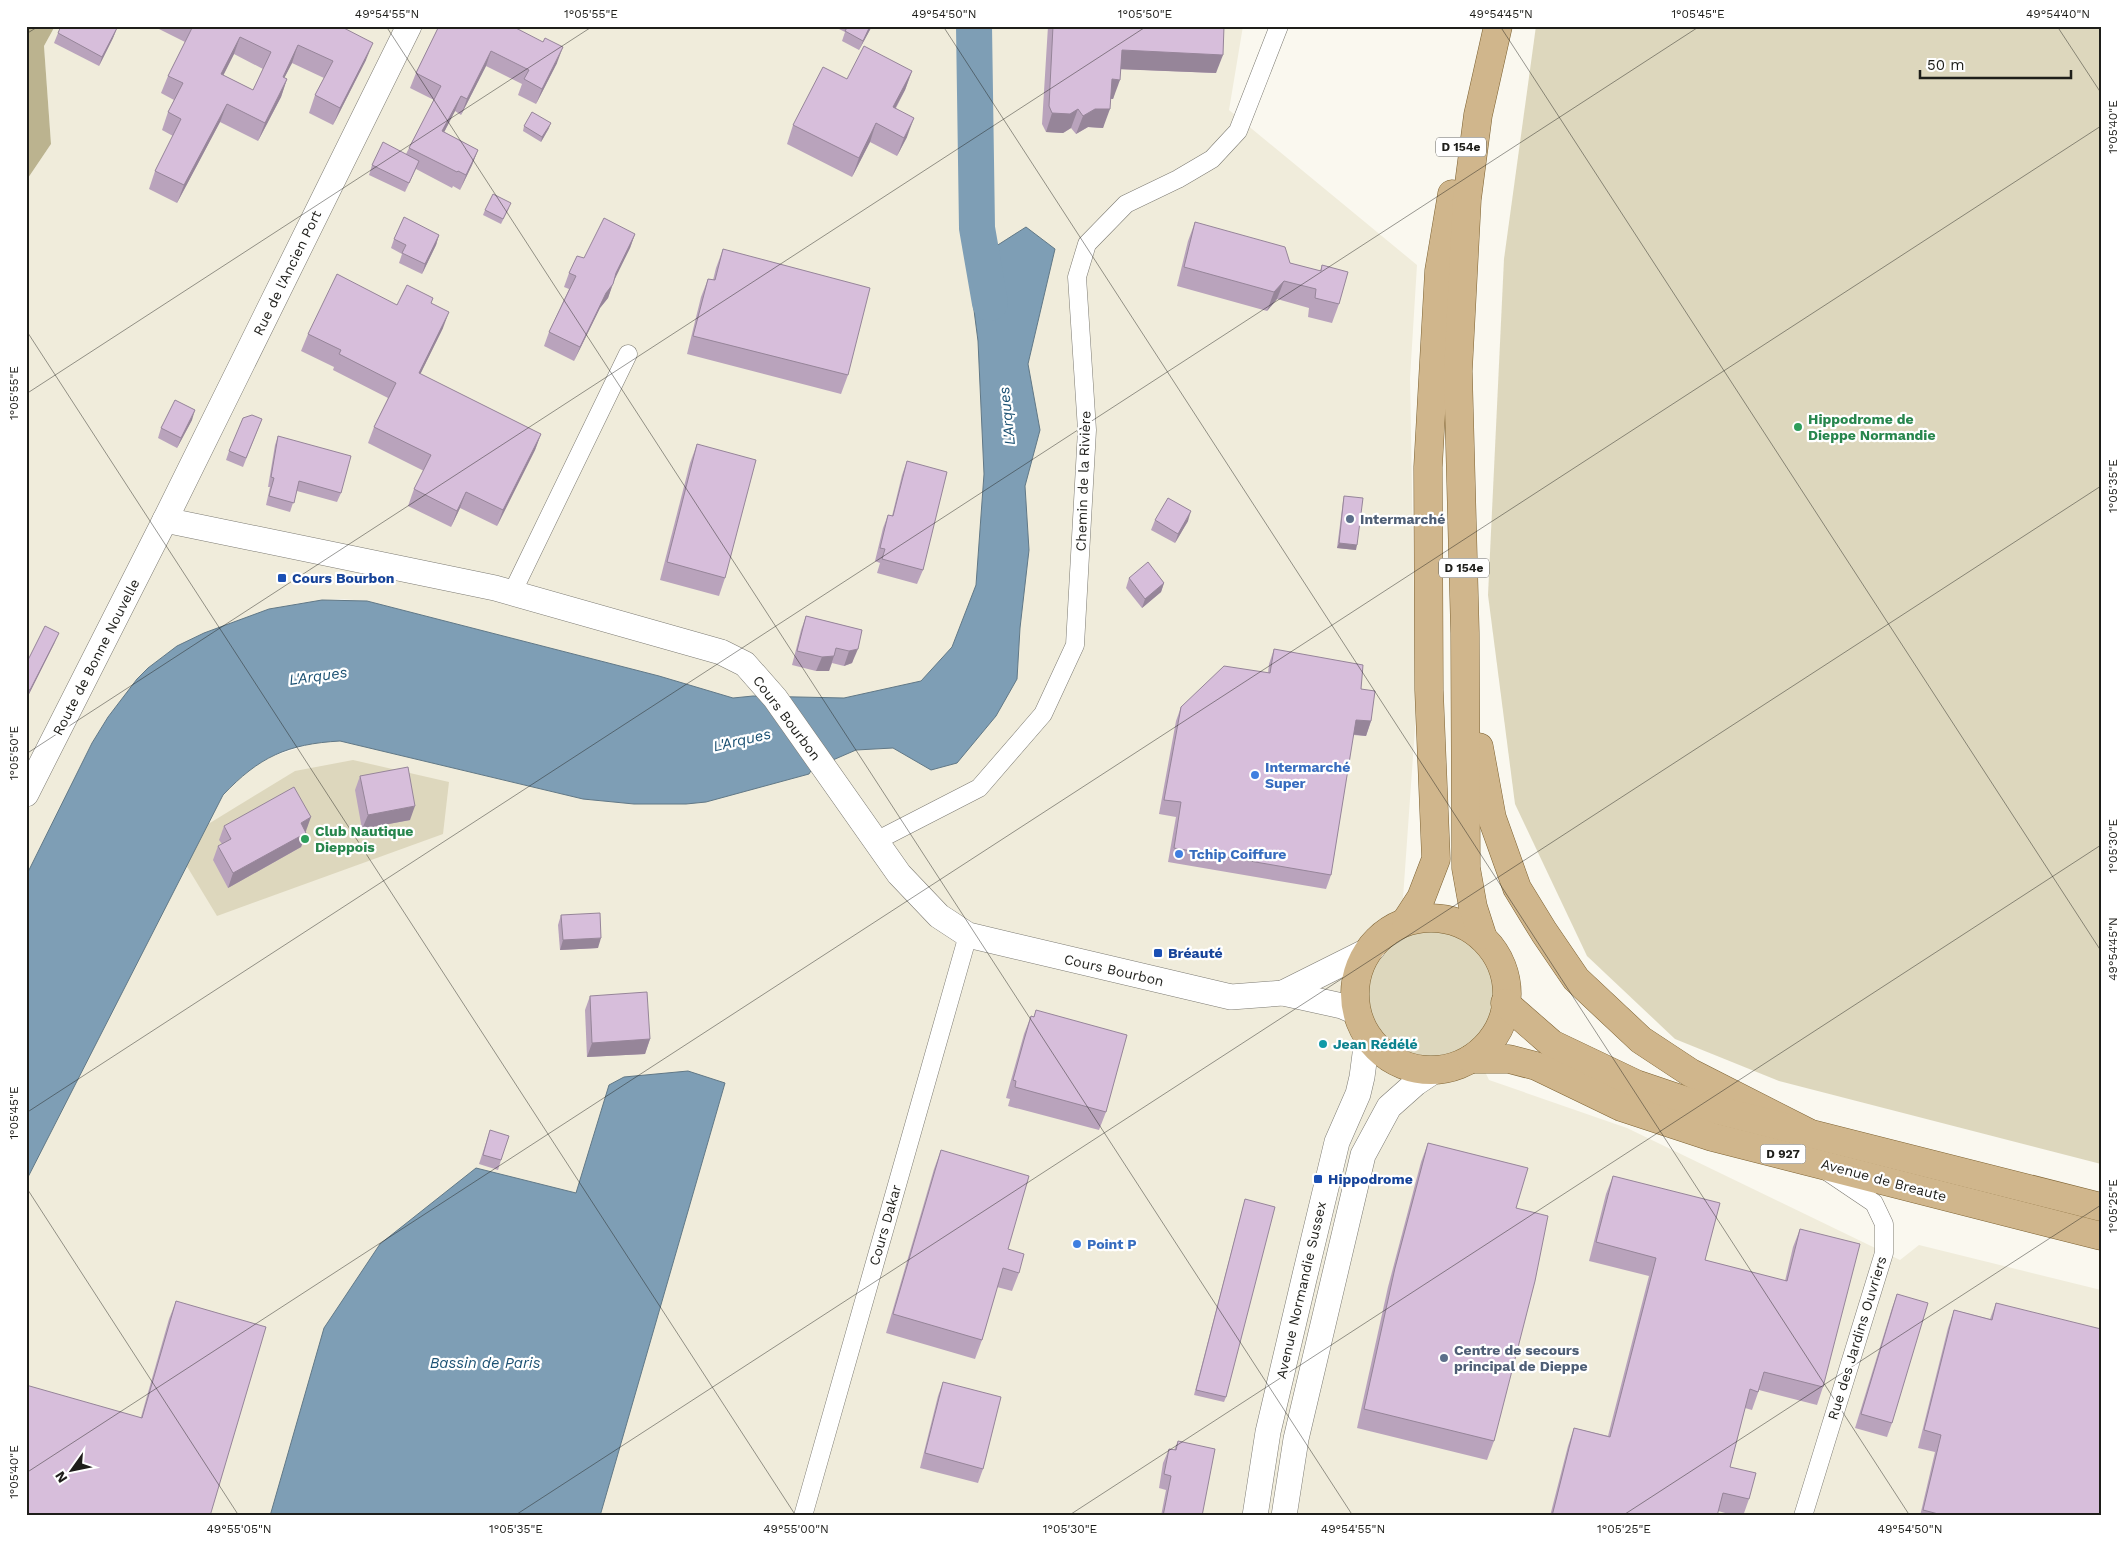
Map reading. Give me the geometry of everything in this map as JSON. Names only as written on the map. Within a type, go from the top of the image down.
[{"type":"main road","name":"Rue de l'Ancien Port","points":[[166,520],[409,26]]},
{"type":"main road","name":"D 154e","points":[[1482,935],[1473,907],[1466,868],[1465,633],[1458,372],[1467,199],[1478,115],[1498,26]]},
{"type":"main road","name":"D 154e","points":[[1406,921],[1421,898],[1436,859],[1429,690],[1428,467],[1439,271],[1452,192],[1469,112],[1498,26]]},
{"type":"main road","name":"Cours Bourbon","points":[[166,520],[512,593],[721,652],[745,664],[775,698],[899,874],[939,916],[968,935],[1231,997],[1283,993],[1342,1006],[1356,1012]]},
{"type":"main road","name":"Route de Bonne Nouvelle","points":[[26,794],[166,520]]},
{"type":"main road","points":[[1465,633],[1482,770],[1492,818],[1518,888],[1554,948],[1576,979],[1641,1040],[1691,1073],[1807,1132]]},
{"type":"main road","points":[[1428,916],[1445,917],[1461,922],[1482,935],[1499,962],[1506,989],[1496,1030],[1486,1046],[1471,1059],[1460,1065],[1434,1071],[1415,1070],[1388,1059],[1367,1039],[1356,1012],[1355,989],[1361,967],[1373,948],[1406,921],[1428,916]]},
{"type":"main road","name":"Cours Bourbon","points":[[1283,993],[1373,948]]},
{"type":"main road","name":"Avenue de Breaute","points":[[1504,1003],[1552,1044],[1636,1084],[1701,1106],[2101,1207]]},
{"type":"main road","name":"Avenue Normandie Sussex","points":[[1255,1516],[1268,1432],[1337,1142],[1358,1094],[1367,1039]]},
{"type":"main road","name":"Avenue de Breaute","points":[[1471,1059],[1508,1059],[1536,1066],[1621,1106],[1712,1137],[2101,1236]]},
{"type":"main road","points":[[1284,1516],[1296,1438],[1362,1155],[1389,1107],[1416,1083],[1434,1071]]},
{"type":"street","name":"Chemin de la Rivière","points":[[876,841],[979,788],[1043,714],[1075,645],[1087,430],[1077,277],[1087,244],[1126,204],[1178,179],[1212,159],[1238,131],[1279,26]]},
{"type":"street","points":[[512,593],[628,354]]},
{"type":"street","name":"Cours Dakar","points":[[803,1516],[968,935]]},
{"type":"street","name":"Rue des Jardins Ouvriers","points":[[1804,1516],[1884,1252],[1884,1224],[1874,1204],[1812,1161]]},
{"type":"shaded area","points":[[26,26],[55,26],[44,46],[51,144],[26,181]]},
{"type":"shaded area","points":[[55,26],[1243,26],[1229,110],[1417,265],[1410,378],[1416,714],[1403,898],[1489,1080],[1627,1128],[1900,1260],[1919,1245],[2101,1290],[2101,1516],[600,1516],[725,1084],[609,1085],[576,1193],[476,1168],[324,1328],[270,1516],[26,1516],[26,1181],[223,795],[239,778],[264,759],[314,743],[340,741],[583,799],[634,804],[686,804],[811,769],[856,750],[893,748],[931,770],[1017,679],[1020,628],[1029,550],[1025,486],[1040,430],[1028,365],[1055,249],[969,264],[978,341],[984,474],[976,585],[952,647],[921,681],[844,698],[753,696],[733,698],[659,676],[367,601],[341,599],[300,603],[269,609],[204,633],[177,646],[148,668],[108,716],[92,743],[26,876],[26,181],[51,144],[44,46]]},
{"type":"shaded area","name":"Hippodrome de Dieppe Normandie","points":[[1536,26],[2101,26],[2101,1164],[1779,1081],[1675,1039],[1587,956],[1515,804],[1488,595],[1504,259]]},
{"type":"shaded area","name":"Club Nautique Dieppois","points":[[353,760],[449,782],[443,834],[217,916],[174,845],[295,771]]},
{"type":"shaded area","points":[[1432,930],[1456,935],[1476,949],[1490,969],[1495,993],[1490,1017],[1476,1037],[1456,1051],[1432,1056],[1408,1051],[1388,1037],[1374,1017],[1369,993],[1374,969],[1388,949],[1408,935]]},
{"type":"water","points":[[1026,227],[1055,249],[1028,364],[1040,430],[1025,486],[1029,550],[1020,628],[1017,679],[996,716],[957,763],[931,770],[893,748],[856,750],[812,769],[809,774],[706,802],[634,804],[583,799],[340,741],[304,745],[275,755],[249,771],[223,795],[26,1181],[26,876],[92,743],[108,717],[137,679],[148,668],[177,646],[204,633],[269,609],[322,600],[367,601],[659,676],[733,698],[753,696],[844,698],[921,681],[952,647],[976,585],[984,474],[978,341],[968,264]]},
{"type":"water","name":"Bassin de Paris","points":[[688,1071],[725,1083],[600,1516],[270,1516],[324,1328],[380,1244],[476,1168],[576,1193],[609,1085],[624,1077]]},
{"type":"building","points":[[61,26],[113,26],[117,28],[102,57],[58,33]]},
{"type":"building","points":[[193,26],[340,26],[373,43],[340,108],[315,95],[333,61],[298,45],[283,77],[287,79],[265,123],[227,104],[184,185],[155,171],[181,119],[168,112],[183,83],[168,76]],"holes":[[[240,37],[271,52],[253,90],[221,74]]]},
{"type":"building","points":[[439,26],[512,26],[543,42],[545,38],[563,47],[542,89],[524,79],[529,70],[491,51],[467,99],[461,96],[442,131],[478,150],[466,175],[409,148],[441,86],[416,73]]},
{"type":"building","points":[[848,26],[870,26],[863,41],[845,31]]},
{"type":"building","points":[[1053,26],[1224,26],[1223,55],[1122,50],[1120,80],[1112,79],[1110,109],[1095,109],[1083,116],[1078,109],[1070,114],[1052,113],[1049,106]]},
{"type":"building","points":[[864,46],[912,71],[893,107],[914,118],[904,138],[876,123],[859,158],[793,125],[823,67],[847,79]]},
{"type":"building","points":[[532,112],[551,123],[542,137],[524,126]]},
{"type":"building","points":[[383,142],[419,161],[409,183],[372,165]]},
{"type":"building","points":[[493,194],[511,203],[503,219],[485,210]]},
{"type":"building","points":[[404,217],[439,235],[425,264],[402,253],[406,245],[394,239]]},
{"type":"building","points":[[604,218],[635,234],[616,273],[613,284],[606,293],[580,347],[549,332],[576,276],[569,273],[577,256],[584,258]]},
{"type":"building","points":[[1195,222],[1285,247],[1290,263],[1321,271],[1322,265],[1348,272],[1339,304],[1315,298],[1316,289],[1284,281],[1274,292],[1184,267]]},
{"type":"building","points":[[723,249],[870,288],[848,375],[693,336],[708,279],[715,280]]},
{"type":"building","points":[[337,274],[397,305],[407,285],[433,298],[431,303],[449,312],[419,373],[541,434],[503,510],[466,492],[457,511],[414,489],[431,455],[374,427],[396,383],[339,354],[341,350],[308,334]]},
{"type":"building","points":[[175,400],[195,410],[181,438],[161,428]]},
{"type":"building","points":[[252,415],[262,419],[246,458],[229,451],[243,418]]},
{"type":"building","points":[[278,436],[351,456],[341,493],[299,481],[294,503],[269,496],[274,478],[271,477]]},
{"type":"building","points":[[697,444],[756,460],[725,578],[667,562]]},
{"type":"building","points":[[907,461],[947,472],[923,570],[882,559],[885,549],[880,548],[888,515],[893,516]]},
{"type":"building","points":[[1344,496],[1363,498],[1357,545],[1339,543]]},
{"type":"building","points":[[1168,498],[1191,511],[1178,534],[1155,520]]},
{"type":"building","points":[[1148,562],[1164,583],[1145,599],[1129,578]]},
{"type":"building","points":[[806,616],[862,630],[858,649],[849,651],[836,648],[834,656],[822,657],[797,651]]},
{"type":"building","points":[[45,626],[59,633],[30,690],[26,689],[26,664]]},
{"type":"building","name":"Intermarché Super","points":[[1274,649],[1363,665],[1361,689],[1375,691],[1371,721],[1356,720],[1331,875],[1174,848],[1181,802],[1164,800],[1181,707],[1224,666],[1270,673]]},
{"type":"building","points":[[408,767],[415,806],[368,815],[360,776]]},
{"type":"building","points":[[294,787],[311,817],[301,823],[306,833],[233,873],[218,846],[231,839],[224,826]]},
{"type":"building","points":[[600,913],[601,938],[563,940],[561,915]]},
{"type":"building","points":[[647,992],[650,1039],[592,1043],[590,996]]},
{"type":"building","points":[[1036,1010],[1127,1035],[1106,1112],[1015,1087],[1016,1081],[1013,1080],[1031,1016],[1034,1017]]},
{"type":"building","points":[[490,1130],[509,1136],[501,1160],[483,1155]]},
{"type":"building","points":[[1428,1143],[1528,1168],[1516,1208],[1548,1216],[1535,1281],[1494,1441],[1364,1409],[1395,1268]]},
{"type":"building","points":[[941,1150],[1029,1176],[1008,1249],[1024,1254],[1019,1273],[1003,1268],[982,1340],[893,1314]]},
{"type":"building","points":[[1613,1176],[1720,1203],[1705,1260],[1787,1281],[1800,1229],[1860,1244],[1823,1387],[1764,1372],[1758,1392],[1750,1389],[1730,1467],[1756,1473],[1749,1499],[1723,1493],[1717,1516],[1552,1516],[1574,1428],[1610,1437],[1656,1258],[1596,1242]]},
{"type":"building","points":[[1245,1199],[1275,1207],[1226,1397],[1196,1390]]},
{"type":"building","points":[[1897,1294],[1928,1303],[1892,1423],[1861,1414]]},
{"type":"building","points":[[176,1301],[266,1327],[210,1516],[26,1516],[26,1385],[142,1418]]},
{"type":"building","points":[[1996,1303],[2101,1329],[2101,1516],[1946,1516],[1923,1510],[1941,1435],[1924,1430],[1954,1310],[1992,1320]]},
{"type":"building","points":[[943,1382],[1001,1397],[983,1469],[925,1453]]},
{"type":"building","points":[[1178,1441],[1215,1449],[1202,1516],[1163,1516],[1171,1476],[1164,1474],[1169,1449],[1176,1450]]},
{"type":"waterway","name":"L'Arques","points":[[974,26],[977,228],[990,303]]},
{"type":"place","name":"Hippodrome de Dieppe Normandie","points":[[1798,427]]},
{"type":"place","name":"Intermarché","points":[[1350,519]]},
{"type":"place","name":"Cours Bourbon","points":[[282,578]]},
{"type":"place","name":"Intermarché Super","points":[[1255,775]]},
{"type":"place","name":"Club Nautique Dieppois","points":[[305,839]]},
{"type":"place","name":"Tchip Coiffure","points":[[1179,854]]},
{"type":"place","name":"Bréauté","points":[[1158,953]]},
{"type":"place","name":"Jean Rédélé","points":[[1323,1044]]},
{"type":"place","name":"Hippodrome","points":[[1318,1179]]},
{"type":"place","name":"Point P","points":[[1077,1244]]},
{"type":"place","name":"Centre de secours principal de Dieppe","points":[[1444,1358]]}]
